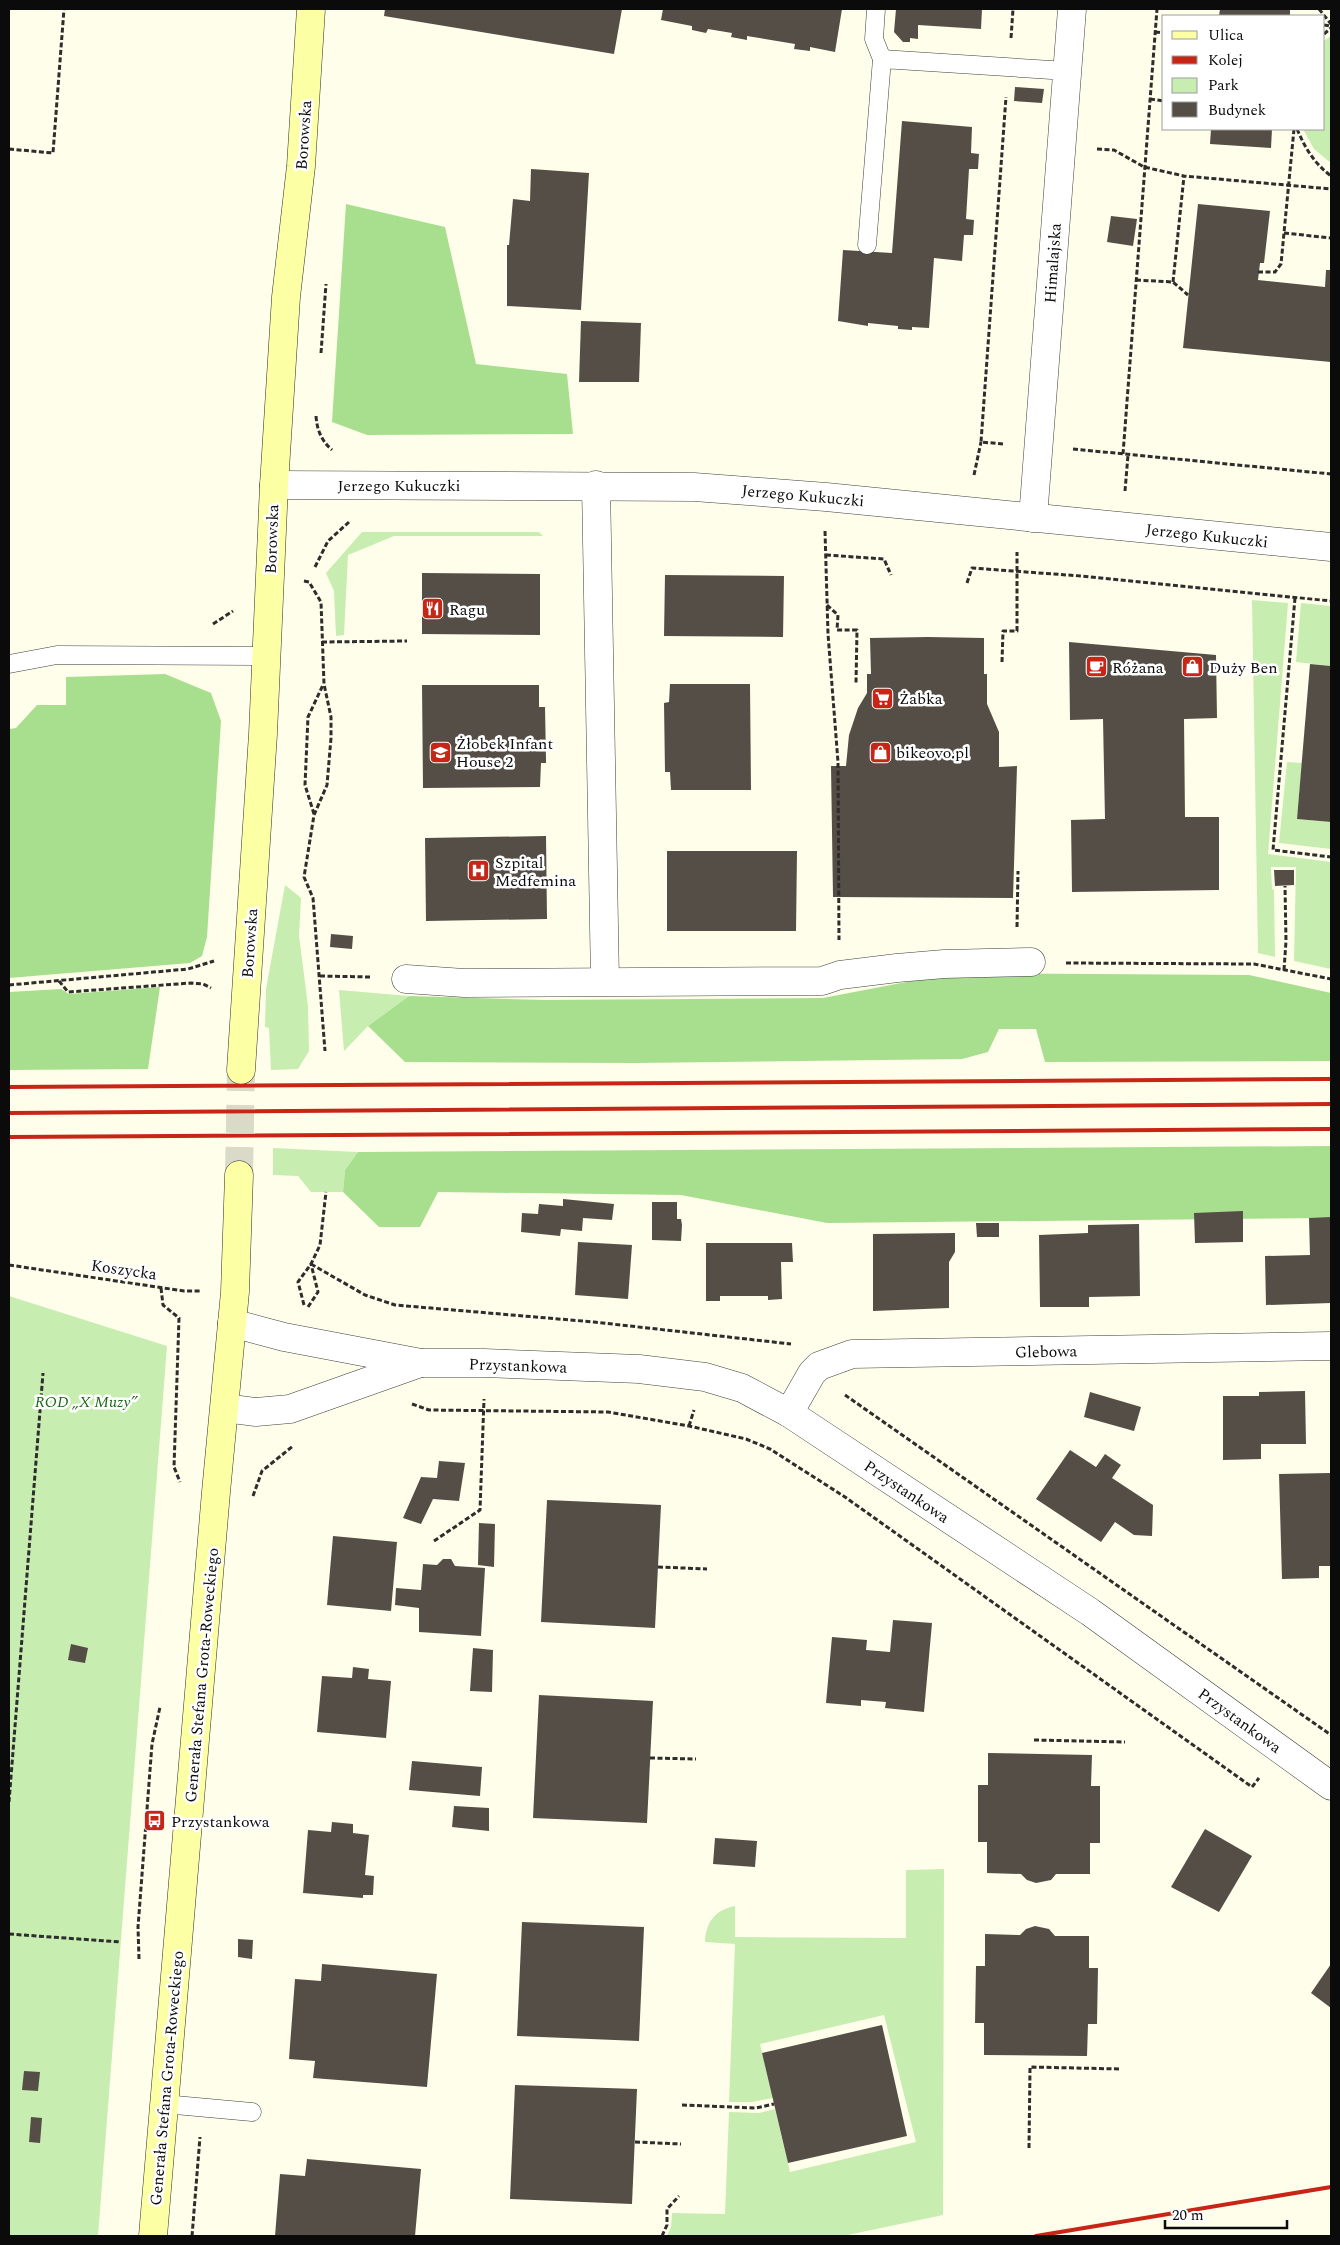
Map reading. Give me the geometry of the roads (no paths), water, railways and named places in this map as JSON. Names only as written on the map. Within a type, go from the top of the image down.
[{"type":"street","name":"Borowska","points":[[240,1070],[286,297],[302,166],[311,9]]},
{"type":"street","name":"Himalajska","points":[[1026,517],[1062,148],[1072,9]]},
{"type":"street","name":"Jerzego Kukuczki","points":[[274,485],[596,485],[694,487],[826,497],[1331,546]]},
{"type":"street","points":[[596,485],[605,981]]},
{"type":"street","points":[[406,979],[464,983],[822,981],[840,975],[944,964],[1031,962]]},
{"type":"street","name":"Generała Stefana Grota-Roweckiego","points":[[153,2236],[235,1292],[239,1175]]},
{"type":"street","name":"Przystankowa","points":[[232,1323],[284,1337],[421,1363],[484,1363],[639,1369],[705,1378],[742,1388],[789,1413],[1090,1612],[1331,1786]]},
{"type":"street","name":"Glebowa","points":[[789,1413],[812,1373],[819,1366],[852,1354],[1331,1346]]},
{"type":"street","name":"Przystankowa","points":[[225,1408],[256,1412],[290,1409],[421,1363]]},
{"type":"lane","points":[[867,245],[882,58],[874,39],[876,9]]},
{"type":"lane","points":[[882,58],[1067,71]]},
{"type":"lane","points":[[9,664],[57,655],[266,656]]},
{"type":"lane","points":[[164,2104],[252,2112]]},
{"type":"tunnel","points":[[239,1175],[241,1070]]},
{"type":"railway","points":[[9,1087],[1331,1079]]},
{"type":"railway","points":[[9,1113],[1331,1104]]},
{"type":"railway","points":[[9,1137],[1331,1129]]},
{"type":"railway","points":[[1036,2236],[1331,2187]]},
{"type":"place","name":"Ragu","points":[[433,609]]},
{"type":"place","name":"Różana","points":[[1096,667]]},
{"type":"place","name":"Duży Ben","points":[[1193,667]]},
{"type":"place","name":"Żabka","points":[[883,698]]},
{"type":"place","name":"Żłobek Infant House 2","points":[[440,752]]},
{"type":"place","name":"bikeovo.pl","points":[[880,752]]},
{"type":"place","name":"Szpital Medfemina","points":[[479,871]]},
{"type":"place","name":"Przystankowa","points":[[155,1821]]},
{"type":"park label","name":"ROD „X Muzy”","points":[[86,1401]]}]
